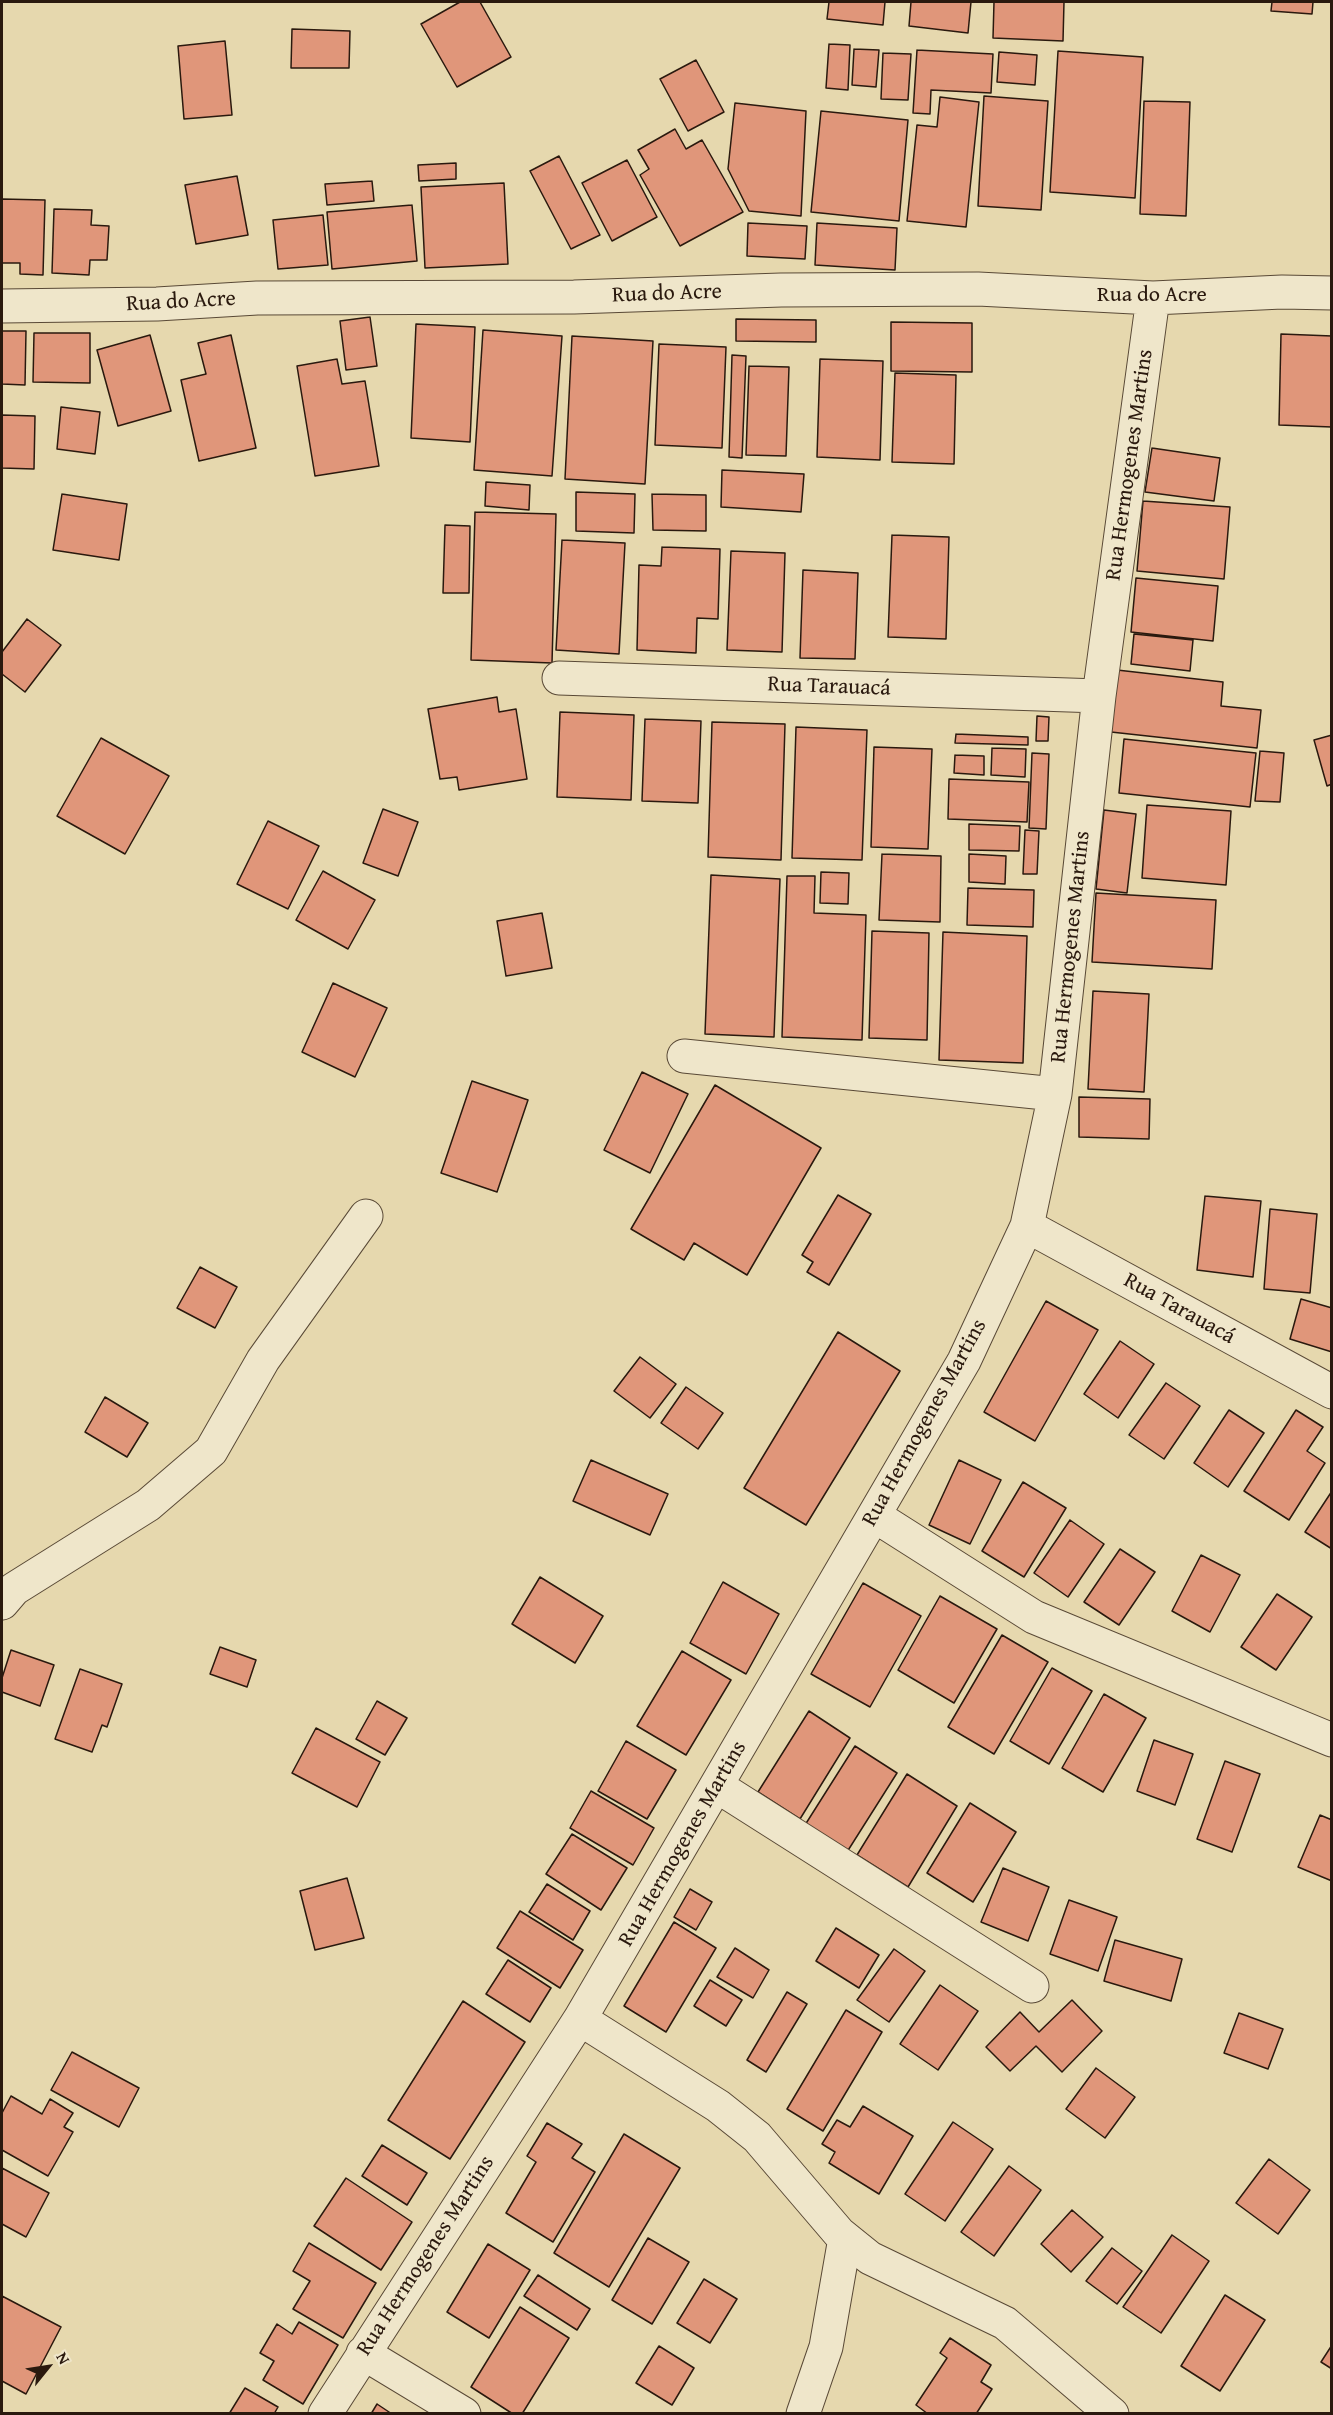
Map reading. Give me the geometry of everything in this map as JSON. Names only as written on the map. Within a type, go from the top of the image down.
[{"type":"street","name":"Rua do Acre","points":[[2,306],[157,304],[257,298],[574,297],[781,290],[978,289],[1153,298],[1282,292],[1332,293]]},
{"type":"street","name":"Rua Hermogenes Martins","points":[[325,2414],[580,2019],[875,1516],[963,1361],[1027,1226],[1055,1094],[1099,696],[1153,298]]},
{"type":"street","name":"Rua Tarauacá","points":[[559,678],[1099,696]]},
{"type":"street","points":[[684,1056],[1055,1094]]},
{"type":"street","points":[[2,1603],[14,1588],[148,1505],[211,1451],[263,1360],[366,1216]]},
{"type":"street","name":"Rua Tarauacá","points":[[1027,1226],[1332,1392]]},
{"type":"street","points":[[875,1516],[1034,1617],[1332,1740]]},
{"type":"street","points":[[717,1785],[1032,1986]]},
{"type":"street","points":[[580,2019],[718,2106],[757,2137],[813,2205],[845,2238],[870,2258],[1005,2323],[1112,2414]]},
{"type":"street","points":[[803,2414],[826,2347],[845,2238]]},
{"type":"street","points":[[363,2353],[464,2414]]},
{"type":"building","points":[[460,2],[480,2],[511,57],[457,87],[421,24]]},
{"type":"building","points":[[829,2],[885,2],[883,25],[827,19]]},
{"type":"building","points":[[911,2],[971,2],[968,33],[909,26]]},
{"type":"building","points":[[994,2],[1064,2],[1063,41],[993,38]]},
{"type":"building","points":[[1272,2],[1313,2],[1312,14],[1271,11]]},
{"type":"building","points":[[292,29],[350,31],[349,68],[291,68]]},
{"type":"building","points":[[225,41],[232,115],[184,119],[178,46]]},
{"type":"building","points":[[829,44],[850,45],[848,90],[826,88]]},
{"type":"building","points":[[854,49],[879,50],[876,87],[852,85]]},
{"type":"building","points":[[917,50],[993,54],[991,93],[931,90],[930,114],[913,113]]},
{"type":"building","points":[[1058,51],[1143,57],[1135,198],[1050,192]]},
{"type":"building","points":[[999,52],[1037,55],[1035,85],[997,82]]},
{"type":"building","points":[[883,53],[911,54],[908,100],[881,99]]},
{"type":"building","points":[[696,60],[724,112],[688,131],[660,79]]},
{"type":"building","points":[[984,96],[1048,101],[1041,210],[978,206]]},
{"type":"building","points":[[940,97],[979,102],[966,227],[907,221],[917,125],[937,127]]},
{"type":"building","points":[[1144,101],[1190,102],[1186,216],[1140,214]]},
{"type":"building","points":[[735,103],[806,111],[801,216],[749,211],[728,169]]},
{"type":"building","points":[[821,111],[908,120],[899,221],[811,212]]},
{"type":"building","points":[[675,129],[686,149],[702,140],[743,212],[680,246],[640,175],[649,169],[638,150]]},
{"type":"building","points":[[559,156],[600,235],[571,249],[530,171]]},
{"type":"building","points":[[627,160],[657,217],[612,241],[582,183]]},
{"type":"building","points":[[456,163],[456,179],[419,181],[418,165]]},
{"type":"building","points":[[237,176],[248,235],[196,244],[185,185]]},
{"type":"building","points":[[372,181],[374,201],[327,205],[325,184]]},
{"type":"building","points":[[504,183],[508,264],[425,268],[421,187]]},
{"type":"building","points":[[2,199],[45,200],[43,275],[20,274],[20,263],[2,263]]},
{"type":"building","points":[[412,205],[417,261],[332,269],[327,212]]},
{"type":"building","points":[[54,209],[92,210],[91,225],[109,226],[107,260],[90,260],[89,275],[52,273]]},
{"type":"building","points":[[323,215],[328,265],[278,269],[273,220]]},
{"type":"building","points":[[748,223],[807,226],[805,259],[747,256]]},
{"type":"building","points":[[817,223],[897,228],[895,270],[815,265]]},
{"type":"building","points":[[370,317],[377,366],[346,370],[340,321]]},
{"type":"building","points":[[736,319],[816,320],[816,342],[736,341]]},
{"type":"building","points":[[891,322],[972,323],[972,372],[891,371]]},
{"type":"building","points":[[416,324],[475,327],[470,442],[411,438]]},
{"type":"building","points":[[483,330],[562,336],[552,476],[474,470]]},
{"type":"building","points":[[2,331],[26,331],[25,385],[2,384]]},
{"type":"building","points":[[34,333],[90,333],[90,383],[33,382]]},
{"type":"building","points":[[1281,334],[1332,336],[1332,427],[1279,425]]},
{"type":"building","points":[[150,335],[171,411],[118,426],[97,350]]},
{"type":"building","points":[[231,335],[256,448],[199,461],[181,380],[206,374],[198,343]]},
{"type":"building","points":[[572,336],[653,341],[645,484],[565,479]]},
{"type":"building","points":[[659,344],[726,347],[722,448],[655,445]]},
{"type":"building","points":[[732,355],[746,356],[742,458],[729,457]]},
{"type":"building","points":[[337,359],[342,384],[365,381],[379,466],[315,476],[297,366]]},
{"type":"building","points":[[820,359],[883,361],[880,460],[817,457]]},
{"type":"building","points":[[749,366],[789,367],[786,456],[746,455]]},
{"type":"building","points":[[895,373],[956,375],[954,464],[892,462]]},
{"type":"building","points":[[61,407],[100,412],[95,454],[57,449]]},
{"type":"building","points":[[2,415],[35,416],[34,469],[2,468]]},
{"type":"building","points":[[1152,448],[1220,458],[1214,501],[1145,492]]},
{"type":"building","points":[[722,470],[804,474],[801,512],[721,507]]},
{"type":"building","points":[[486,482],[530,485],[529,510],[485,506]]},
{"type":"building","points":[[576,492],[635,494],[634,533],[576,531]]},
{"type":"building","points":[[62,494],[127,504],[119,560],[53,550]]},
{"type":"building","points":[[652,494],[706,495],[706,531],[653,530]]},
{"type":"building","points":[[1143,501],[1230,507],[1224,579],[1137,571]]},
{"type":"building","points":[[475,512],[556,514],[552,663],[471,660]]},
{"type":"building","points":[[445,525],[470,526],[469,593],[443,593]]},
{"type":"building","points":[[892,535],[949,537],[946,639],[888,637]]},
{"type":"building","points":[[562,540],[625,543],[619,654],[556,650]]},
{"type":"building","points":[[662,547],[720,549],[718,619],[697,618],[696,653],[637,650],[639,565],[661,566]]},
{"type":"building","points":[[731,551],[785,553],[782,652],[727,650]]},
{"type":"building","points":[[803,570],[858,573],[855,659],[800,658]]},
{"type":"building","points":[[1136,578],[1218,586],[1213,641],[1131,632]]},
{"type":"building","points":[[27,619],[61,645],[25,692],[2,674],[2,652]]},
{"type":"building","points":[[1134,634],[1193,640],[1190,671],[1131,664]]},
{"type":"building","points":[[1117,670],[1223,682],[1221,706],[1261,710],[1257,748],[1111,732]]},
{"type":"building","points":[[497,697],[499,712],[516,709],[527,779],[459,790],[457,777],[440,779],[428,709]]},
{"type":"building","points":[[560,712],[634,715],[631,800],[557,797]]},
{"type":"building","points":[[1037,716],[1049,717],[1048,741],[1036,741]]},
{"type":"building","points":[[645,719],[701,721],[698,803],[642,801]]},
{"type":"building","points":[[712,722],[785,724],[781,860],[708,857]]},
{"type":"building","points":[[796,727],[867,730],[862,860],[792,858]]},
{"type":"building","points":[[956,734],[1028,737],[1028,745],[955,743]]},
{"type":"building","points":[[1332,735],[1332,784],[1327,786],[1314,740]]},
{"type":"building","points":[[101,738],[169,776],[125,854],[57,816]]},
{"type":"building","points":[[1124,739],[1256,753],[1250,807],[1119,793]]},
{"type":"building","points":[[874,747],[932,749],[928,849],[871,847]]},
{"type":"building","points":[[992,748],[1026,749],[1025,777],[991,775]]},
{"type":"building","points":[[1260,751],[1284,753],[1280,802],[1255,801]]},
{"type":"building","points":[[1032,753],[1049,754],[1046,829],[1029,828]]},
{"type":"building","points":[[955,755],[984,756],[984,775],[954,773]]},
{"type":"building","points":[[949,779],[1029,782],[1027,822],[948,819]]},
{"type":"building","points":[[1147,805],[1231,811],[1226,885],[1142,878]]},
{"type":"building","points":[[383,809],[418,822],[398,876],[363,863]]},
{"type":"building","points":[[1104,810],[1136,814],[1127,893],[1096,889]]},
{"type":"building","points":[[268,821],[319,846],[288,909],[237,884]]},
{"type":"building","points":[[969,824],[1020,826],[1019,851],[969,850]]},
{"type":"building","points":[[1025,830],[1039,831],[1037,874],[1023,874]]},
{"type":"building","points":[[882,854],[941,856],[940,922],[879,920]]},
{"type":"building","points":[[969,854],[1006,856],[1005,884],[969,882]]},
{"type":"building","points":[[323,871],[375,900],[348,949],[296,920]]},
{"type":"building","points":[[821,872],[849,873],[848,904],[820,903]]},
{"type":"building","points":[[711,875],[780,879],[774,1037],[705,1034]]},
{"type":"building","points":[[787,876],[815,876],[814,913],[866,915],[862,1040],[782,1037]]},
{"type":"building","points":[[968,888],[1034,890],[1033,927],[967,925]]},
{"type":"building","points":[[1096,893],[1216,900],[1212,969],[1092,962]]},
{"type":"building","points":[[542,913],[552,968],[506,976],[497,921]]},
{"type":"building","points":[[872,931],[929,933],[927,1040],[869,1038]]},
{"type":"building","points":[[943,932],[1027,936],[1023,1063],[939,1060]]},
{"type":"building","points":[[333,983],[387,1008],[355,1077],[302,1052]]},
{"type":"building","points":[[1093,991],[1149,994],[1144,1092],[1088,1089]]},
{"type":"building","points":[[642,1072],[688,1094],[650,1173],[604,1150]]},
{"type":"building","points":[[472,1081],[528,1100],[497,1192],[441,1173]]},
{"type":"building","points":[[715,1085],[821,1148],[747,1275],[694,1243],[684,1260],[631,1229]]},
{"type":"building","points":[[1079,1097],[1150,1099],[1149,1139],[1079,1137]]},
{"type":"building","points":[[838,1195],[871,1214],[829,1285],[807,1272],[813,1262],[802,1255]]},
{"type":"building","points":[[1205,1196],[1261,1201],[1253,1277],[1197,1270]]},
{"type":"building","points":[[1270,1209],[1317,1214],[1310,1293],[1264,1289]]},
{"type":"building","points":[[200,1267],[237,1287],[215,1328],[177,1308]]},
{"type":"building","points":[[1301,1299],[1332,1308],[1332,1352],[1290,1339]]},
{"type":"building","points":[[1046,1301],[1098,1330],[1035,1441],[984,1412]]},
{"type":"building","points":[[838,1332],[900,1371],[806,1525],[744,1488]]},
{"type":"building","points":[[1120,1341],[1154,1364],[1118,1418],[1084,1394]]},
{"type":"building","points":[[640,1357],[676,1384],[650,1418],[614,1391]]},
{"type":"building","points":[[1166,1383],[1200,1406],[1164,1459],[1129,1435]]},
{"type":"building","points":[[686,1387],[723,1413],[698,1449],[661,1423]]},
{"type":"building","points":[[105,1397],[148,1423],[127,1457],[85,1432]]},
{"type":"building","points":[[1229,1410],[1264,1433],[1228,1487],[1194,1463]]},
{"type":"building","points":[[1296,1410],[1323,1427],[1307,1451],[1325,1463],[1289,1520],[1244,1491]]},
{"type":"building","points":[[591,1460],[668,1494],[650,1535],[573,1501]]},
{"type":"building","points":[[959,1460],[1001,1480],[970,1544],[929,1525]]},
{"type":"building","points":[[1023,1482],[1066,1508],[1024,1577],[982,1551]]},
{"type":"building","points":[[1332,1491],[1332,1549],[1305,1532]]},
{"type":"building","points":[[1070,1520],[1104,1544],[1068,1597],[1034,1573]]},
{"type":"building","points":[[1120,1549],[1155,1572],[1119,1625],[1084,1602]]},
{"type":"building","points":[[1201,1555],[1240,1575],[1210,1632],[1172,1611]]},
{"type":"building","points":[[540,1577],[603,1616],[575,1663],[512,1624]]},
{"type":"building","points":[[723,1582],[779,1614],[746,1674],[690,1643]]},
{"type":"building","points":[[863,1583],[921,1616],[870,1707],[811,1674]]},
{"type":"building","points":[[1277,1594],[1312,1617],[1276,1670],[1241,1647]]},
{"type":"building","points":[[940,1596],[997,1629],[954,1703],[898,1670]]},
{"type":"building","points":[[1002,1635],[1048,1662],[994,1754],[948,1727]]},
{"type":"building","points":[[220,1647],[256,1660],[247,1687],[210,1674]]},
{"type":"building","points":[[11,1650],[54,1665],[40,1706],[2,1692],[2,1678]]},
{"type":"building","points":[[682,1651],[731,1680],[686,1755],[637,1726]]},
{"type":"building","points":[[1052,1668],[1092,1691],[1049,1764],[1010,1741]]},
{"type":"building","points":[[80,1669],[122,1684],[107,1727],[102,1725],[92,1752],[55,1739]]},
{"type":"building","points":[[1104,1694],[1146,1718],[1103,1792],[1062,1768]]},
{"type":"building","points":[[377,1701],[407,1718],[385,1755],[356,1739]]},
{"type":"building","points":[[809,1711],[850,1738],[800,1819],[758,1792]]},
{"type":"building","points":[[316,1728],[380,1762],[357,1807],[292,1773]]},
{"type":"building","points":[[1154,1740],[1193,1754],[1175,1805],[1137,1791]]},
{"type":"building","points":[[626,1741],[676,1770],[647,1819],[598,1791]]},
{"type":"building","points":[[855,1746],[897,1773],[847,1852],[805,1825]]},
{"type":"building","points":[[1225,1761],[1260,1774],[1232,1852],[1197,1839]]},
{"type":"building","points":[[907,1774],[957,1806],[908,1887],[857,1855]]},
{"type":"building","points":[[591,1791],[654,1828],[633,1865],[570,1828]]},
{"type":"building","points":[[970,1803],[1016,1832],[973,1902],[927,1873]]},
{"type":"building","points":[[1320,1815],[1332,1820],[1332,1881],[1298,1867]]},
{"type":"building","points":[[572,1834],[627,1868],[601,1910],[546,1874]]},
{"type":"building","points":[[1003,1868],[1049,1887],[1028,1941],[981,1922]]},
{"type":"building","points":[[347,1878],[364,1938],[315,1950],[300,1891]]},
{"type":"building","points":[[547,1884],[590,1911],[573,1940],[529,1912]]},
{"type":"building","points":[[690,1889],[712,1902],[696,1930],[674,1917]]},
{"type":"building","points":[[1069,1900],[1117,1917],[1098,1971],[1050,1954]]},
{"type":"building","points":[[520,1911],[583,1950],[560,1988],[497,1948]]},
{"type":"building","points":[[674,1922],[716,1948],[666,2032],[624,2006]]},
{"type":"building","points":[[836,1928],[879,1955],[859,1988],[816,1961]]},
{"type":"building","points":[[1115,1940],[1182,1959],[1171,2001],[1104,1981]]},
{"type":"building","points":[[735,1948],[769,1970],[753,1998],[717,1977]]},
{"type":"building","points":[[894,1949],[925,1971],[889,2022],[857,2000]]},
{"type":"building","points":[[508,1960],[551,1988],[530,2022],[486,1994]]},
{"type":"building","points":[[710,1980],[742,2000],[726,2026],[694,2006]]},
{"type":"building","points":[[940,1985],[978,2011],[938,2070],[900,2044]]},
{"type":"building","points":[[787,1992],[807,2004],[766,2072],[747,2060]]},
{"type":"building","points":[[1072,2000],[1102,2031],[1062,2072],[1036,2046],[1010,2071],[986,2047],[1020,2012],[1039,2032]]},
{"type":"building","points":[[463,2001],[525,2042],[450,2159],[388,2120]]},
{"type":"building","points":[[846,2010],[882,2032],[823,2131],[787,2109]]},
{"type":"building","points":[[1239,2013],[1283,2029],[1268,2069],[1224,2053]]},
{"type":"building","points":[[72,2052],[139,2088],[119,2127],[51,2090]]},
{"type":"building","points":[[1096,2068],[1135,2097],[1105,2138],[1066,2109]]},
{"type":"building","points":[[11,2096],[42,2114],[50,2099],[73,2113],[64,2127],[73,2132],[48,2176],[2,2150],[2,2113]]},
{"type":"building","points":[[863,2106],[913,2136],[879,2194],[829,2163],[835,2152],[822,2144],[837,2120],[850,2127]]},
{"type":"building","points":[[953,2122],[993,2149],[945,2221],[905,2194]]},
{"type":"building","points":[[547,2123],[582,2144],[572,2158],[595,2172],[553,2242],[506,2213],[536,2162],[527,2156]]},
{"type":"building","points":[[624,2134],[680,2168],[609,2287],[554,2253]]},
{"type":"building","points":[[382,2145],[427,2173],[407,2205],[362,2176]]},
{"type":"building","points":[[1269,2159],[1310,2190],[1278,2234],[1236,2203]]},
{"type":"building","points":[[1009,2166],[1041,2190],[994,2256],[961,2232]]},
{"type":"building","points":[[2,2168],[49,2193],[26,2237],[2,2224]]},
{"type":"building","points":[[346,2178],[412,2222],[381,2270],[314,2226]]},
{"type":"building","points":[[1072,2210],[1103,2237],[1071,2272],[1041,2244]]},
{"type":"building","points":[[1172,2235],[1209,2261],[1161,2333],[1123,2307]]},
{"type":"building","points":[[648,2238],[689,2262],[652,2324],[612,2300]]},
{"type":"building","points":[[309,2243],[376,2283],[343,2338],[293,2309],[310,2281],[293,2271]]},
{"type":"building","points":[[488,2244],[530,2270],[489,2338],[447,2312]]},
{"type":"building","points":[[1112,2248],[1142,2271],[1117,2304],[1086,2281]]},
{"type":"building","points":[[538,2275],[590,2309],[577,2330],[524,2296]]},
{"type":"building","points":[[704,2279],[737,2299],[710,2343],[677,2323]]},
{"type":"building","points":[[1225,2295],[1265,2320],[1220,2391],[1181,2366]]},
{"type":"building","points":[[2,2296],[61,2327],[26,2394],[2,2381]]},
{"type":"building","points":[[520,2307],[569,2338],[522,2414],[513,2414],[471,2387]]},
{"type":"building","points":[[299,2322],[338,2345],[303,2404],[263,2380],[274,2361],[260,2353],[277,2324],[292,2334]]},
{"type":"building","points":[[950,2338],[991,2365],[981,2382],[992,2389],[976,2414],[928,2414],[916,2405],[947,2358],[940,2353]]},
{"type":"building","points":[[1332,2345],[1332,2369],[1321,2362]]},
{"type":"building","points":[[659,2346],[694,2368],[672,2405],[636,2383]]},
{"type":"building","points":[[245,2388],[278,2407],[274,2414],[229,2414]]},
{"type":"building","points":[[377,2404],[392,2414],[371,2414]]}]
